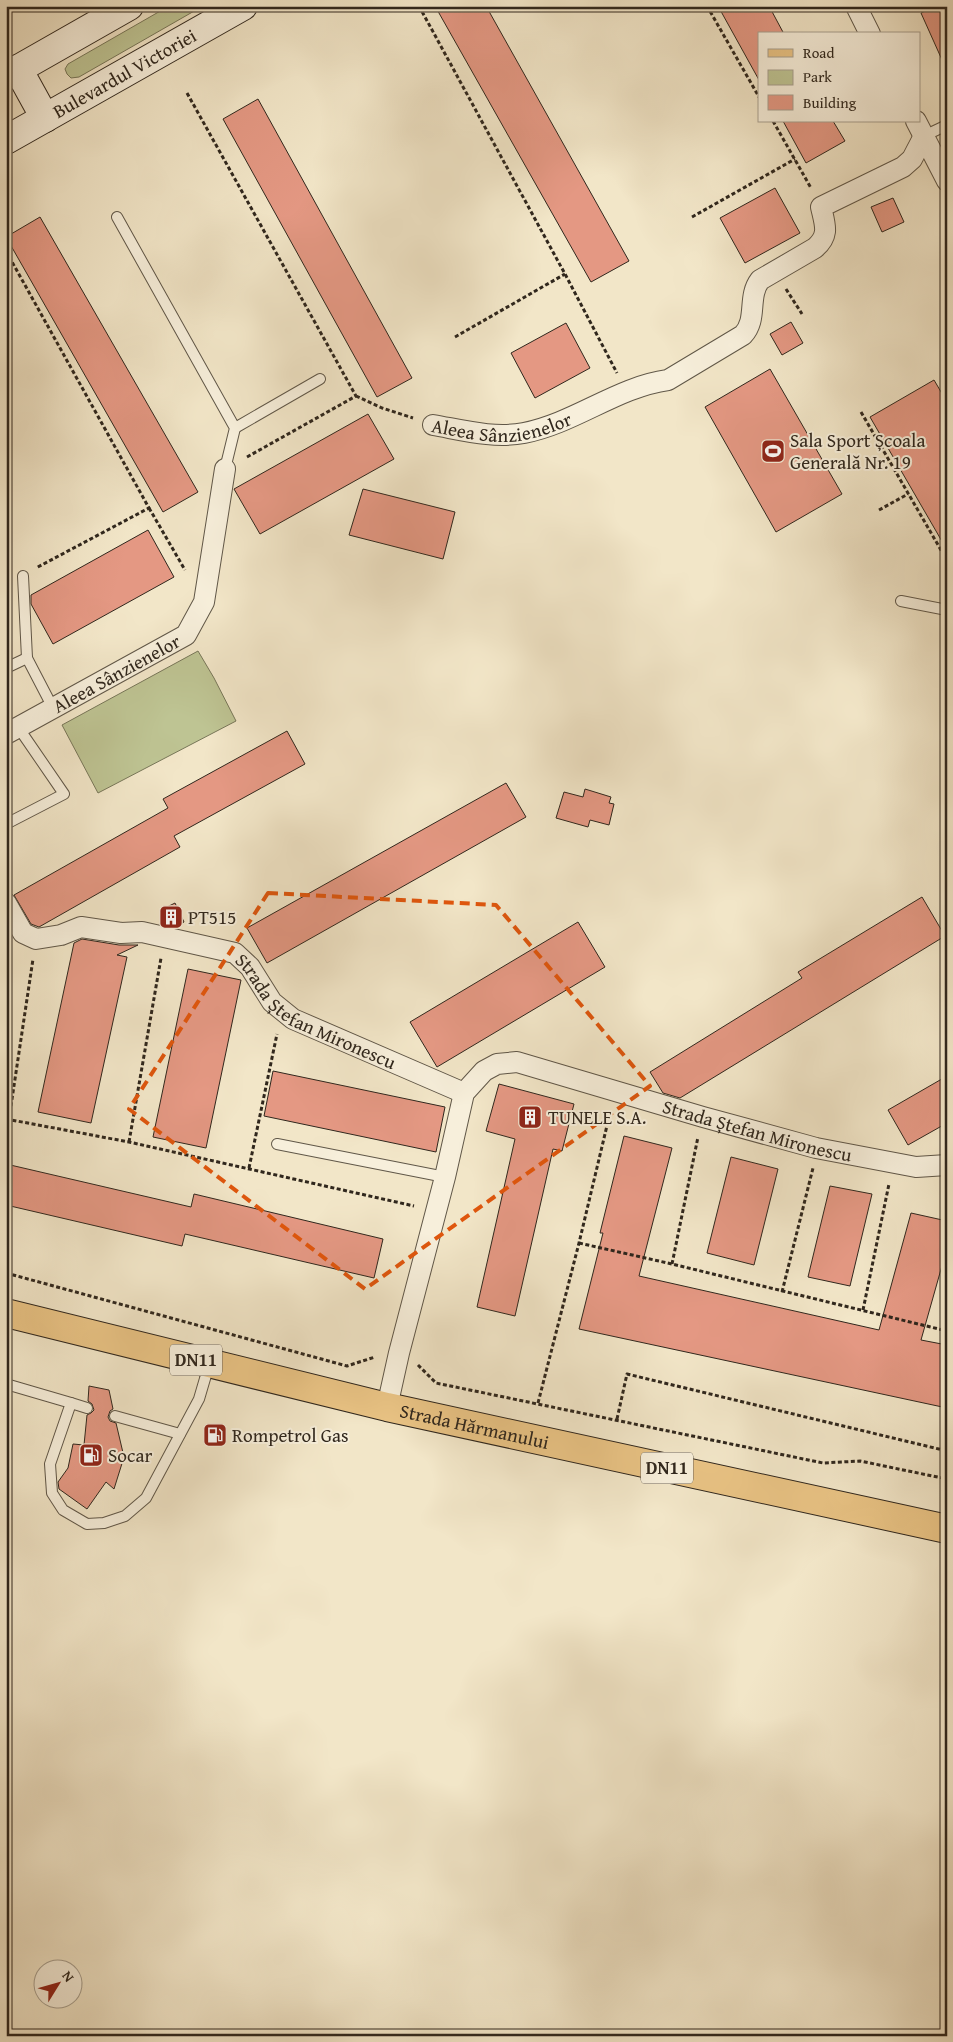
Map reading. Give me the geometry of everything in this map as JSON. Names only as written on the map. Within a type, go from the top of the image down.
[{"type":"main road","points":[[45,118],[12,73],[129,6]]},
{"type":"main road","name":"Bulevardul Victoriei","points":[[6,140],[243,6]]},
{"type":"main road","name":"Strada Hărmanului","points":[[7,1316],[387,1407],[947,1528]]},
{"type":"street","points":[[856,6],[869,32]]},
{"type":"street","points":[[920,129],[947,181]]},
{"type":"street","points":[[821,207],[904,167],[912,159],[920,129]]},
{"type":"street","name":"Aleea Sânzienelor","points":[[433,425],[494,435],[525,433],[570,418],[626,392],[654,382],[668,380],[743,335],[749,329],[753,315],[753,294],[755,286],[760,280],[776,272],[823,241],[826,229],[821,207]]},
{"type":"street","name":"Aleea Sânzienelor","points":[[12,730],[186,635],[204,602],[225,469]]},
{"type":"street","points":[[6,903],[23,932],[36,939]]},
{"type":"street","name":"Strada Ștefan Mironescu","points":[[36,939],[61,935],[81,927],[120,932],[142,932],[235,953],[250,967],[272,1002],[282,1012],[306,1026],[464,1093]]},
{"type":"street","name":"Strada Ștefan Mironescu","points":[[387,1407],[396,1363],[437,1211],[464,1093],[484,1071],[498,1064],[517,1062],[702,1117],[816,1148],[916,1167],[947,1165]]},
{"type":"lane","points":[[920,129],[947,125]]},
{"type":"lane","points":[[117,217],[235,428],[225,469]]},
{"type":"lane","points":[[235,428],[320,379]]},
{"type":"lane","points":[[23,576],[27,658],[53,708]]},
{"type":"lane","points":[[901,601],[947,610]]},
{"type":"lane","points":[[6,668],[27,658]]},
{"type":"lane","points":[[6,824],[64,794],[12,730]]},
{"type":"lane","points":[[277,1144],[445,1177]]},
{"type":"lane","points":[[71,1403],[50,1464],[52,1493],[63,1510],[87,1524],[104,1523],[125,1516],[146,1498],[198,1399],[209,1364]]},
{"type":"lane","points":[[6,1384],[87,1408]]},
{"type":"lane","points":[[114,1416],[180,1434]]},
{"type":"path","points":[[419,6],[566,274],[626,392]]},
{"type":"path","points":[[707,6],[758,95]]},
{"type":"path","points":[[187,93],[356,396],[225,469]]},
{"type":"path","points":[[774,122],[821,207]]},
{"type":"path","points":[[692,217],[795,159]]},
{"type":"path","points":[[6,251],[149,508],[204,602]]},
{"type":"path","points":[[776,272],[802,314]]},
{"type":"path","points":[[455,337],[566,274]]},
{"type":"path","name":"Aleea Sânzienelor","points":[[356,396],[382,408],[433,425]]},
{"type":"path","points":[[861,412],[944,558]]},
{"type":"path","points":[[879,510],[908,494]]},
{"type":"path","points":[[23,576],[149,508]]},
{"type":"path","points":[[130,1142],[165,937]]},
{"type":"path","points":[[36,939],[8,1119],[130,1142],[437,1211]]},
{"type":"path","points":[[249,1168],[282,1012]]},
{"type":"path","points":[[538,1403],[579,1243],[615,1090]]},
{"type":"path","points":[[672,1264],[702,1117]]},
{"type":"path","points":[[782,1292],[816,1148]]},
{"type":"path","points":[[863,1310],[893,1164]]},
{"type":"path","points":[[579,1243],[947,1331]]},
{"type":"path","points":[[6,1273],[347,1366],[373,1356],[396,1363],[420,1365],[436,1384],[538,1403],[824,1463],[860,1461],[947,1479]]},
{"type":"path","points":[[617,1420],[627,1374],[947,1451]]},
{"type":"highlighted area","points":[[268,893],[496,905],[650,1086],[365,1289],[129,1109]]},
{"type":"green space","points":[[169,6],[203,6],[79,77],[71,78],[67,74],[65,69],[68,64]]},
{"type":"green space","points":[[198,651],[236,721],[98,793],[62,725]]},
{"type":"building","points":[[435,6],[486,6],[629,261],[591,282]]},
{"type":"building","points":[[718,6],[769,6],[783,32],[758,32],[758,78]]},
{"type":"building","points":[[936,6],[947,6],[947,71],[921,13]]},
{"type":"building","points":[[258,99],[412,378],[377,397],[223,119]]},
{"type":"building","points":[[784,122],[834,122],[845,141],[806,163]]},
{"type":"building","points":[[775,188],[800,233],[745,263],[720,218]]},
{"type":"building","points":[[893,198],[904,222],[882,232],[871,207]]},
{"type":"building","points":[[40,217],[198,492],[163,512],[6,237]]},
{"type":"building","points":[[791,322],[803,343],[782,355],[770,334]]},
{"type":"building","points":[[566,323],[590,368],[535,398],[511,353]]},
{"type":"building","name":"Sala Sport Școala Generală Nr. 19","points":[[770,369],[842,494],[776,532],[705,407]]},
{"type":"building","points":[[934,380],[947,402],[947,550],[870,417]]},
{"type":"building","points":[[368,414],[394,459],[260,534],[234,489]]},
{"type":"building","points":[[363,489],[455,512],[443,559],[349,535]]},
{"type":"building","points":[[148,530],[174,577],[53,644],[31,604],[31,595]]},
{"type":"building","points":[[287,731],[305,764],[174,836],[180,847],[39,927],[31,924],[14,895],[168,808],[163,799]]},
{"type":"building","points":[[506,783],[526,817],[267,963],[247,928]]},
{"type":"building","points":[[585,789],[611,797],[609,803],[614,804],[609,825],[590,820],[588,827],[556,818],[564,792],[583,797]]},
{"type":"building","points":[[922,897],[945,936],[680,1098],[663,1093],[650,1072],[802,978],[798,972]]},
{"type":"building","name":"PT515","points":[[175,903],[184,922],[174,927],[164,925],[161,918],[161,910]]},
{"type":"building","points":[[578,922],[605,967],[437,1067],[410,1022]]},
{"type":"building","points":[[82,939],[119,945],[138,945],[117,955],[127,957],[91,1123],[38,1112],[74,943]]},
{"type":"building","points":[[188,969],[241,980],[206,1148],[153,1137]]},
{"type":"building","points":[[273,1071],[445,1107],[436,1152],[264,1116]]},
{"type":"building","points":[[947,1076],[947,1123],[908,1145],[888,1110]]},
{"type":"building","points":[[499,1084],[574,1104],[562,1151],[553,1149],[515,1316],[477,1307],[515,1139],[486,1131]]},
{"type":"building","points":[[624,1136],[672,1148],[639,1276],[879,1330],[911,1213],[947,1221],[947,1248],[921,1340],[947,1345],[947,1408],[579,1329],[603,1233],[600,1233]]},
{"type":"building","points":[[731,1157],[778,1169],[754,1265],[707,1253]]},
{"type":"building","points":[[6,1164],[191,1207],[194,1194],[383,1239],[374,1278],[185,1234],[182,1246],[6,1205]]},
{"type":"building","points":[[830,1186],[872,1194],[850,1286],[808,1277]]},
{"type":"building","points":[[89,1386],[109,1390],[113,1409],[108,1417],[110,1421],[116,1423],[124,1457],[114,1489],[106,1482],[87,1509],[59,1489],[58,1482],[68,1468],[73,1444],[84,1445],[87,1415],[94,1410],[92,1404],[88,1401]]},
{"type":"place","name":"Sala Sport Școala Generală Nr. 19","points":[[773,451]]},
{"type":"place","name":"PT515","points":[[171,917]]},
{"type":"place","name":"TUNELE S.A.","points":[[530,1117]]},
{"type":"place","name":"Rompetrol Gas","points":[[215,1435]]},
{"type":"place","name":"Socar","points":[[91,1455]]}]
